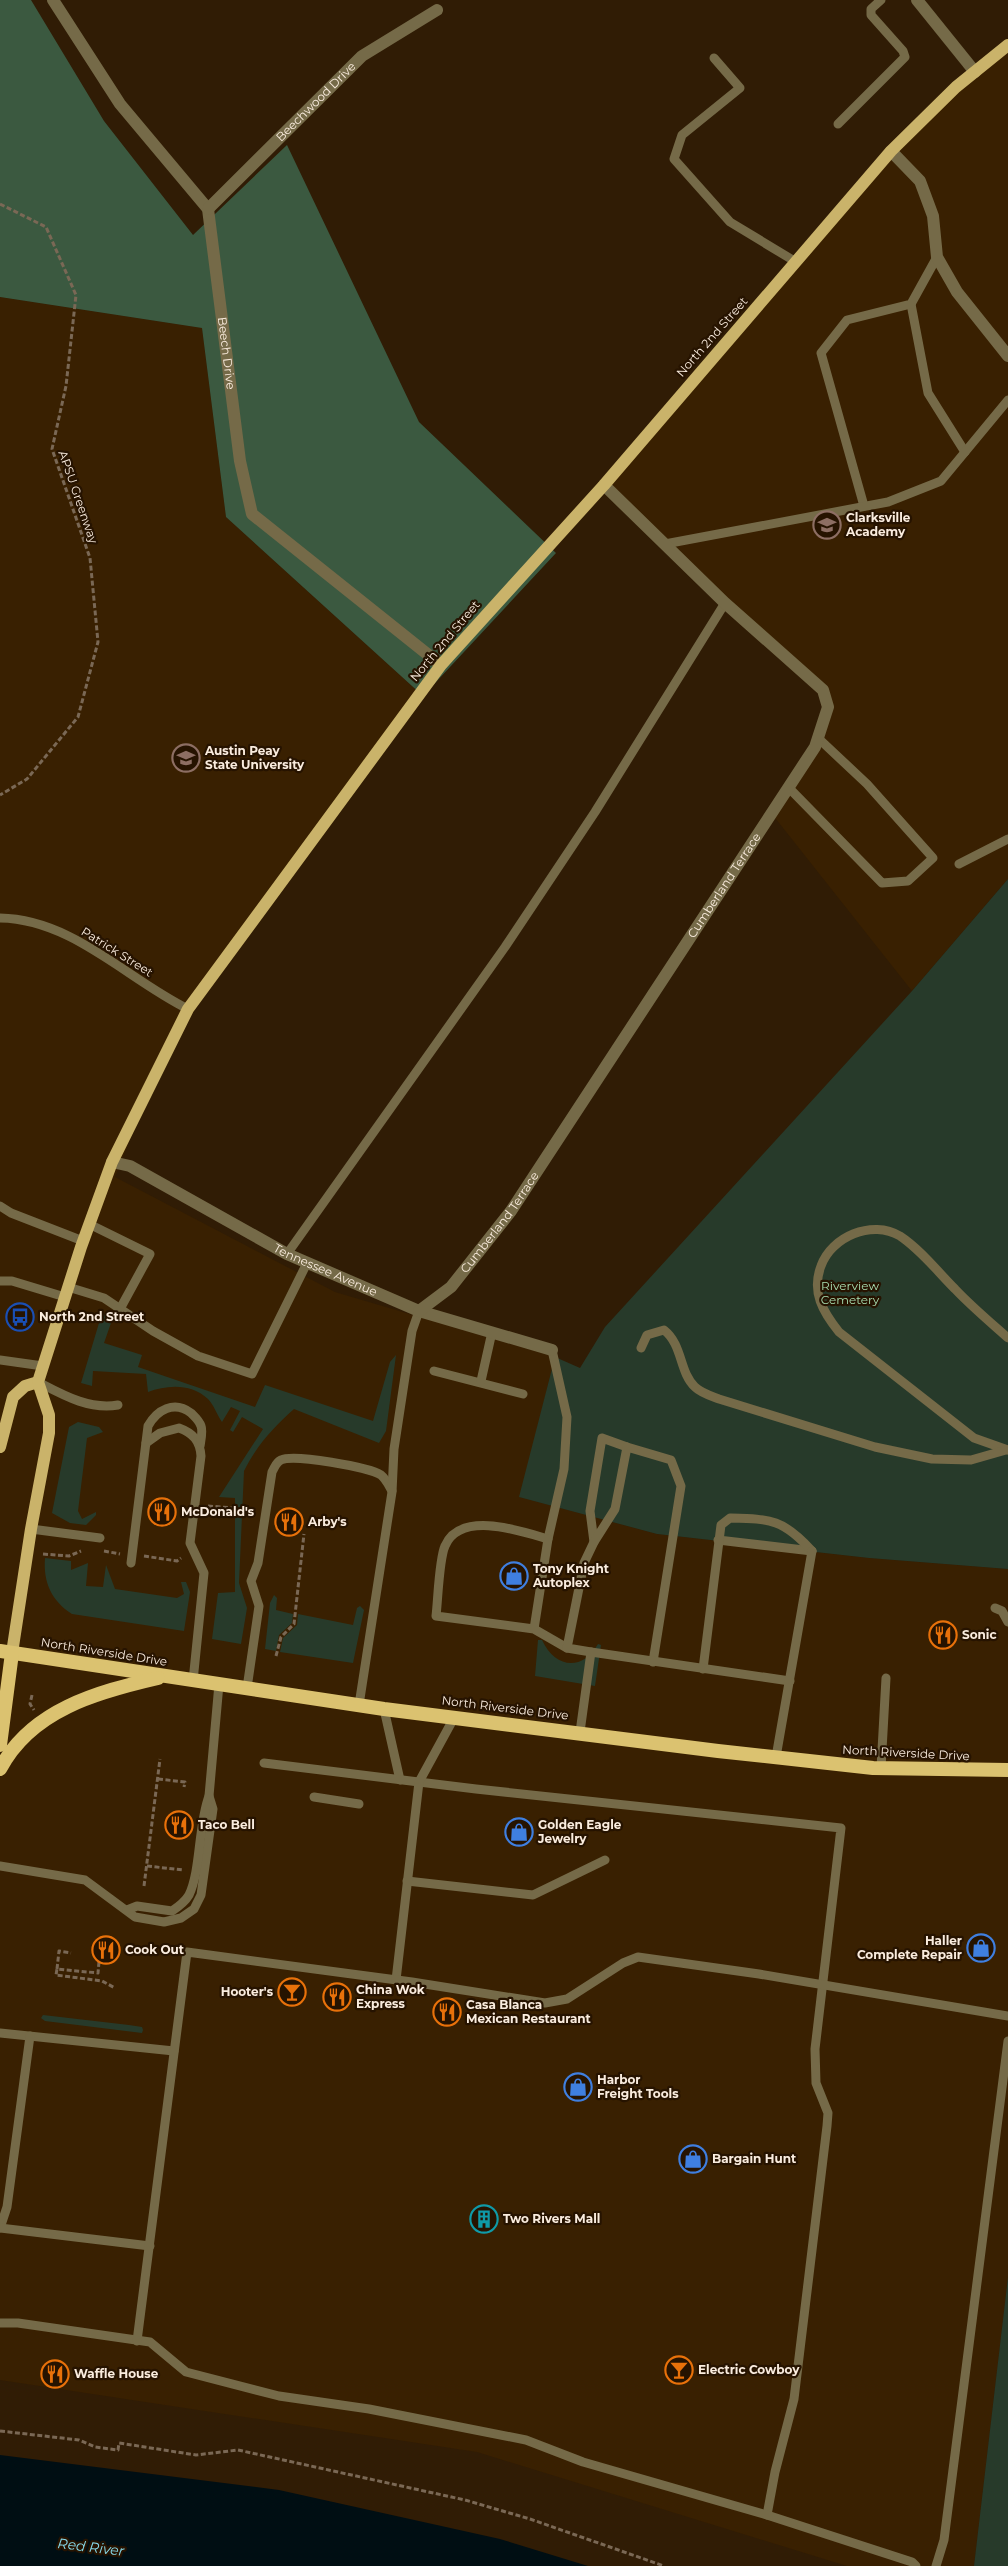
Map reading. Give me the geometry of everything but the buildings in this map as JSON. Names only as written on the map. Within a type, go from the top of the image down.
[{"type":"highway","name":"North Riverside Drive","points":[[6,1652],[384,1709],[455,1716],[776,1758],[881,1768],[1008,1770]]},
{"type":"highway","points":[[0,1745],[6,1652]]},
{"type":"highway","points":[[0,1769],[7,1756],[23,1738],[58,1711],[113,1688],[166,1676]]},
{"type":"main road","name":"North 2nd Street","points":[[38,1382],[83,1241],[112,1162],[188,1008],[441,665],[604,485],[891,151],[956,87],[1008,44]]},
{"type":"main road","points":[[0,1447],[13,1397],[24,1386],[38,1382],[49,1415],[49,1433],[6,1652]]},
{"type":"street","points":[[54,0],[120,104],[208,209]]},
{"type":"street","points":[[917,0],[975,72]]},
{"type":"street","name":"Beechwood Drive","points":[[208,209],[362,56],[437,10]]},
{"type":"street","points":[[891,151],[920,181],[933,216],[937,257],[957,292],[1008,356]]},
{"type":"street","name":"Beech Drive","points":[[208,209],[240,461],[252,514],[441,665]]},
{"type":"street","name":"Cumberland Terrace","points":[[419,1311],[451,1287],[511,1210],[815,747],[828,707],[823,690],[725,603],[604,485]]},
{"type":"street","name":"Tennessee Avenue","points":[[112,1162],[130,1166],[288,1254],[419,1311],[552,1350]]},
{"type":"lane","points":[[838,124],[905,58],[903,51],[871,15],[871,9],[881,0]]},
{"type":"lane","points":[[714,58],[740,88],[682,135],[674,159],[730,222],[796,262]]},
{"type":"lane","points":[[937,257],[911,304],[928,393],[965,452]]},
{"type":"lane","points":[[864,506],[821,353],[847,320],[911,304]]},
{"type":"lane","points":[[665,544],[888,502],[941,481],[1008,400]]},
{"type":"lane","points":[[288,1254],[505,947],[595,812],[725,603]]},
{"type":"lane","points":[[789,788],[882,882],[908,881],[933,858],[867,784],[818,738]]},
{"type":"lane","points":[[959,864],[1008,839]]},
{"type":"lane","name":"Patrick Street","points":[[0,918],[12,918],[49,928],[82,942],[163,996],[188,1008]]},
{"type":"lane","points":[[0,1206],[83,1241]]},
{"type":"lane","points":[[89,1224],[150,1254],[120,1309]]},
{"type":"lane","points":[[1006,1332],[956,1290],[921,1253],[898,1235],[866,1230],[850,1234],[838,1242],[821,1264],[817,1278],[818,1296],[826,1316],[839,1332],[974,1438],[1007,1450]]},
{"type":"lane","points":[[0,1281],[12,1281],[104,1298],[153,1331],[198,1356],[252,1374],[307,1263]]},
{"type":"lane","points":[[359,1705],[392,1492],[394,1449],[412,1331],[419,1311]]},
{"type":"lane","points":[[641,1348],[647,1335],[664,1330],[673,1337],[690,1382],[702,1391],[745,1407],[875,1447],[932,1459],[971,1460],[1007,1450]]},
{"type":"lane","points":[[480,1381],[492,1332]]},
{"type":"lane","points":[[534,1629],[548,1539],[564,1469],[567,1417],[552,1350]]},
{"type":"lane","points":[[0,1360],[43,1366]]},
{"type":"lane","points":[[434,1370],[523,1394]]},
{"type":"lane","points":[[38,1382],[73,1400],[107,1407],[118,1405]]},
{"type":"lane","points":[[131,1563],[148,1426],[152,1419],[165,1408],[180,1407],[196,1418],[202,1426],[201,1456],[190,1543],[204,1573],[193,1680]]},
{"type":"lane","points":[[146,1443],[160,1433],[179,1428],[194,1436],[200,1446]]},
{"type":"lane","points":[[594,1542],[590,1511],[602,1438],[627,1448],[671,1460],[681,1486],[654,1662]]},
{"type":"lane","points":[[567,1648],[584,1563],[594,1542],[615,1510],[627,1448]]},
{"type":"lane","points":[[247,1688],[258,1606],[251,1581],[258,1563],[272,1472],[276,1464],[282,1459],[294,1458],[358,1467],[383,1476],[392,1492]]},
{"type":"lane","points":[[702,1669],[721,1525],[730,1518],[763,1519],[778,1523],[796,1533],[812,1550]]},
{"type":"lane","points":[[548,1539],[509,1528],[475,1526],[454,1533],[444,1547],[436,1616],[534,1629],[567,1648],[790,1681]]},
{"type":"lane","points":[[30,1529],[100,1538]]},
{"type":"lane","points":[[718,1540],[812,1550]]},
{"type":"lane","points":[[776,1758],[812,1550]]},
{"type":"lane","points":[[995,1608],[1002,1611],[1008,1622]]},
{"type":"lane","points":[[580,1732],[591,1652]]},
{"type":"lane","points":[[881,1768],[886,1678]]},
{"type":"lane","points":[[127,1910],[137,1906],[172,1911],[188,1896],[195,1871],[204,1809],[209,1796],[219,1684]]},
{"type":"lane","points":[[384,1709],[400,1780]]},
{"type":"lane","points":[[396,1980],[420,1782],[455,1716]]},
{"type":"lane","points":[[264,1763],[400,1780],[841,1828],[815,2049],[816,2084],[828,2113],[794,2399],[775,2472],[767,2515]]},
{"type":"lane","points":[[0,1866],[85,1880],[135,1917],[164,1922],[181,1918],[194,1909],[201,1896],[213,1809],[209,1796]]},
{"type":"lane","points":[[314,1798],[359,1804]]},
{"type":"lane","points":[[407,1881],[533,1895],[605,1860]]},
{"type":"lane","points":[[137,2341],[187,1952],[396,1980],[545,2003],[567,1999],[623,1964],[638,1957],[759,1974],[1008,2016]]},
{"type":"lane","points":[[0,2033],[174,2051]]},
{"type":"lane","points":[[30,2036],[7,2207],[0,2228],[150,2246]]},
{"type":"lane","points":[[936,2566],[944,2540],[1008,2041]]},
{"type":"lane","points":[[0,2324],[18,2323],[150,2342],[186,2372],[278,2396],[370,2409],[526,2440],[583,2462],[767,2515],[912,2562],[916,2566]]},
{"type":"path","name":"APSU Greenway","points":[[0,204],[46,227],[76,295],[66,386],[52,450],[90,558],[98,642],[78,717],[27,779],[0,795]]},
{"type":"path","points":[[276,1656],[281,1637],[294,1624],[304,1534]]},
{"type":"path","points":[[24,1703],[30,1704],[32,1695]]},
{"type":"path","points":[[144,1886],[160,1759]]},
{"type":"path","points":[[158,1779],[185,1782],[184,1787]]},
{"type":"path","points":[[146,1866],[195,1871]]},
{"type":"path","points":[[71,1953],[59,1950],[56,1975],[102,1982],[115,1988]]},
{"type":"path","points":[[57,1969],[98,1973],[99,1962]]},
{"type":"path","points":[[0,2430],[79,2440],[95,2447],[118,2450],[118,2443],[196,2455],[238,2450],[465,2500],[530,2519],[664,2566]]},
{"type":"shaded area","name":"Clarksville Academy","points":[[1008,46],[1008,879],[912,991],[772,814],[815,747],[827,707],[823,690],[604,485],[891,151]]},
{"type":"shaded area","points":[[0,297],[202,328],[226,517],[423,696],[213,975],[146,1100],[115,1177],[335,1292],[555,1357],[520,1497],[657,1534],[869,1558],[1008,1569],[1008,2277],[974,2566],[847,2566],[477,2452],[0,2380]]},
{"type":"green space","points":[[0,0],[31,0],[104,121],[193,235],[287,145],[419,422],[556,553],[423,696],[226,517],[202,328],[0,297]]},
{"type":"green space","name":"Riverview Cemetery","points":[[1008,879],[1008,1569],[869,1558],[657,1534],[519,1497],[555,1357],[580,1368],[605,1327],[912,991]]},
{"type":"green space","points":[[102,1313],[110,1318],[111,1323],[104,1343],[142,1355],[138,1367],[255,1407],[265,1385],[373,1421],[390,1362],[396,1355],[386,1431],[379,1443],[294,1409],[266,1437],[244,1471],[239,1583],[247,1608],[241,1644],[212,1639],[218,1593],[235,1592],[235,1498],[219,1497],[263,1429],[242,1417],[233,1432],[230,1430],[240,1411],[231,1407],[222,1422],[208,1399],[194,1390],[171,1387],[148,1392],[146,1374],[93,1371],[92,1386],[81,1383]]},
{"type":"green space","points":[[78,1422],[99,1427],[103,1432],[87,1438],[78,1511],[82,1519],[96,1512],[96,1515],[86,1525],[70,1523],[52,1513],[69,1427]]},
{"type":"green space","points":[[45,1558],[71,1561],[71,1570],[88,1563],[86,1586],[103,1587],[106,1565],[115,1589],[177,1598],[184,1594],[181,1582],[186,1582],[190,1592],[184,1631],[72,1614],[59,1603],[50,1590],[47,1583]]},
{"type":"green space","points":[[274,1595],[277,1598],[276,1610],[293,1614],[292,1623],[279,1635],[276,1651],[265,1649],[270,1603]]},
{"type":"green space","points":[[360,1606],[364,1610],[353,1663],[280,1652],[283,1638],[297,1625],[298,1614],[353,1625],[357,1608]]},
{"type":"green space","points":[[538,1640],[542,1640],[554,1656],[561,1661],[569,1663],[584,1659],[592,1653],[598,1644],[601,1645],[595,1686],[535,1676]]},
{"type":"green space","points":[[43,2015],[129,2025],[142,2027],[143,2030],[142,2033],[45,2021],[41,2018]]},
{"type":"green space","points":[[1008,2277],[1008,2566],[974,2566]]},
{"type":"water","name":"Red River","points":[[0,2455],[279,2490],[500,2539],[588,2566],[0,2566]]},
{"type":"place","name":"Clarksville Academy","points":[[827,525]]},
{"type":"place","name":"Austin Peay State University","points":[[186,758]]},
{"type":"place","name":"North 2nd Street","points":[[20,1317]]},
{"type":"place","name":"McDonald's","points":[[162,1512]]},
{"type":"place","name":"Arby's","points":[[289,1522]]},
{"type":"place","name":"Tony Knight Autoplex","points":[[514,1576]]},
{"type":"place","name":"Sonic","points":[[943,1635]]},
{"type":"place","name":"Taco Bell","points":[[179,1825]]},
{"type":"place","name":"Golden Eagle Jewelry","points":[[519,1832]]},
{"type":"place","name":"Haller Complete Repair","points":[[981,1948]]},
{"type":"place","name":"Cook Out","points":[[106,1950]]},
{"type":"place","name":"Hooter's","points":[[292,1992]]},
{"type":"place","name":"China Wok Express","points":[[337,1997]]},
{"type":"place","name":"Casa Blanca Mexican Restaurant","points":[[447,2012]]},
{"type":"place","name":"Harbor Freight Tools","points":[[578,2087]]},
{"type":"place","name":"Bargain Hunt","points":[[693,2159]]},
{"type":"place","name":"Two Rivers Mall","points":[[484,2219]]},
{"type":"place","name":"Electric Cowboy","points":[[679,2370]]},
{"type":"place","name":"Waffle House","points":[[55,2374]]}]
